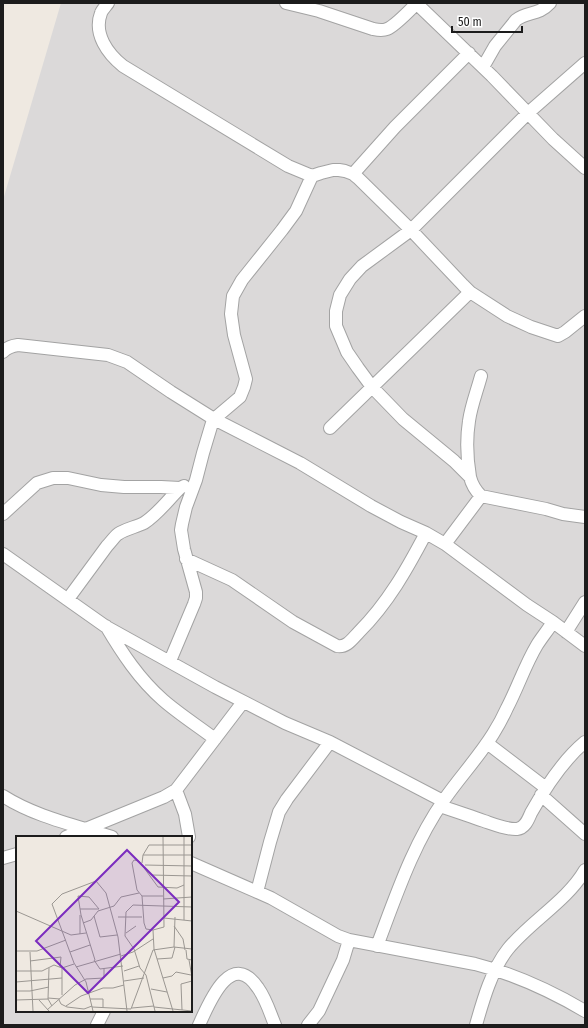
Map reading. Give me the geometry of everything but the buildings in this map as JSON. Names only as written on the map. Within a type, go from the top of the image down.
[{"type":"street","points":[[108,3],[101,13],[99,23],[99,31],[104,46],[117,62],[134,74],[162,89],[288,166],[312,176],[333,170],[345,171],[353,174],[411,230],[462,285],[470,292],[507,316],[531,327],[558,336],[585,316]]},
{"type":"street","points":[[286,3],[319,11],[373,29],[381,30],[388,29],[416,3],[469,54],[552,139],[585,168]]},
{"type":"street","points":[[483,68],[495,46],[516,20],[520,17],[540,11],[550,3]]},
{"type":"street","points":[[353,174],[395,128],[469,54]]},
{"type":"street","points":[[470,478],[449,457],[403,419],[372,387],[347,352],[336,326],[336,311],[340,295],[350,279],[362,266],[411,230],[528,113],[585,63]]},
{"type":"street","points":[[170,661],[196,598],[196,592],[186,559],[181,530],[186,507],[196,480],[212,423],[214,419],[240,397],[246,379],[234,335],[231,314],[233,296],[242,280],[296,212],[312,176]]},
{"type":"street","points":[[330,428],[470,292]]},
{"type":"street","points":[[3,352],[12,346],[18,345],[108,355],[127,362],[214,419],[300,463],[371,506],[445,544],[585,646]]},
{"type":"street","points":[[481,376],[472,405],[467,440],[470,478],[473,487],[481,496],[546,509],[563,514],[585,517]]},
{"type":"street","points":[[3,514],[37,483],[53,478],[68,478],[101,485],[124,487],[180,488]]},
{"type":"street","points":[[68,599],[115,537],[149,519],[180,488],[196,480]]},
{"type":"street","points":[[445,544],[481,496]]},
{"type":"street","points":[[186,559],[232,580],[293,622],[337,646],[340,646],[347,644],[362,630],[391,594],[408,567],[426,533]]},
{"type":"street","points":[[3,554],[105,626],[243,702],[285,723],[330,742],[442,804],[498,825],[515,829],[526,823],[543,792],[571,756],[585,742]]},
{"type":"street","points":[[566,632],[585,602]]},
{"type":"street","points":[[377,946],[411,858],[428,826],[442,804],[487,743],[507,708],[522,673],[538,643],[553,622]]},
{"type":"street","points":[[105,626],[128,661],[155,692],[174,709],[215,739]]},
{"type":"street","points":[[69,836],[164,797],[176,790],[243,702]]},
{"type":"street","points":[[257,892],[276,818],[287,799],[330,742]]},
{"type":"street","points":[[487,743],[543,792],[585,834]]},
{"type":"street","points":[[176,790],[185,814],[189,836]]},
{"type":"street","points":[[3,796],[38,814],[109,836]]},
{"type":"street","points":[[3,858],[16,854]]},
{"type":"street","points":[[192,863],[271,898],[338,936],[377,946],[495,969],[574,1004],[585,1011]]},
{"type":"street","points":[[476,1025],[495,969],[500,959],[515,941],[583,877]]},
{"type":"street","points":[[308,1025],[319,1010],[342,960],[349,940]]},
{"type":"street","points":[[199,1025],[212,997],[222,983],[232,975],[241,974],[251,979],[259,989],[275,1025]]},
{"type":"street","points":[[98,1025],[104,1012]]},
{"type":"shaded area","points":[[61,3],[585,3],[585,1025],[3,1025],[3,200]]}]
